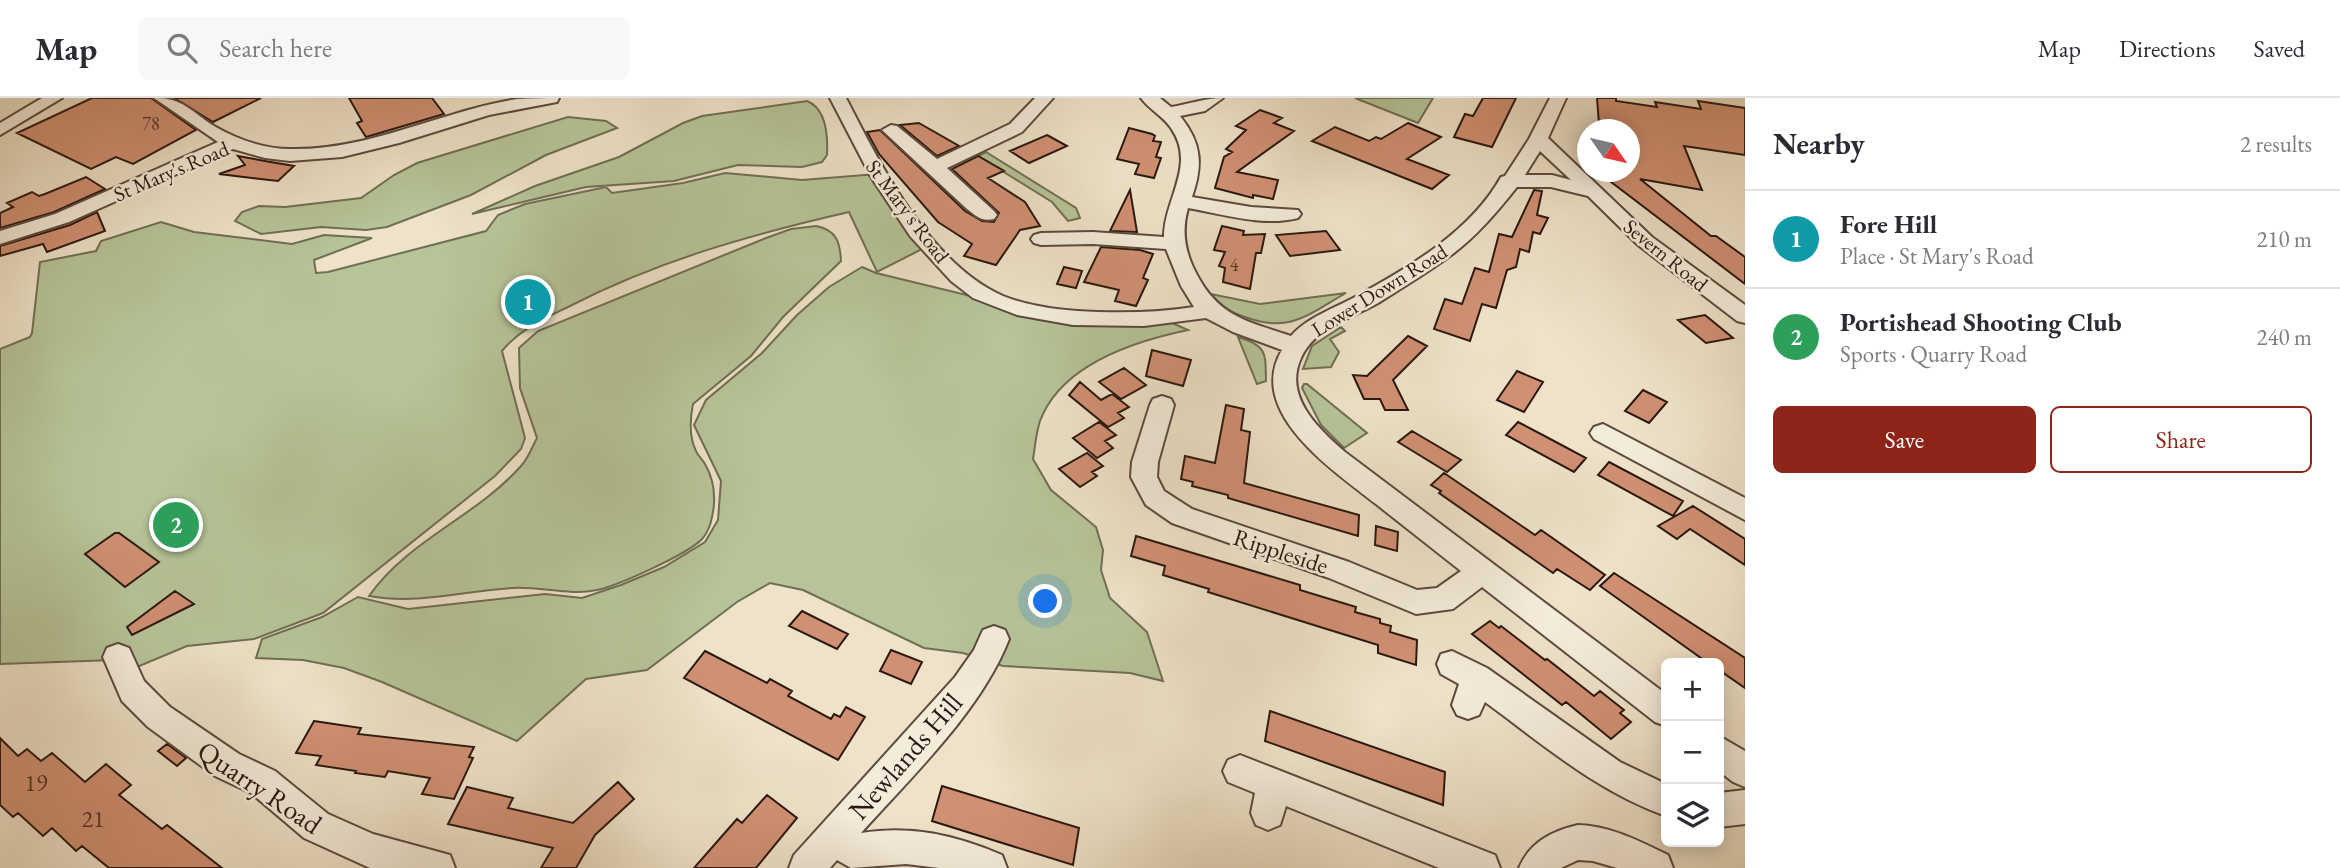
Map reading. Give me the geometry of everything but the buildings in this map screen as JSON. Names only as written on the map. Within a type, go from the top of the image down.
[{"type":"street","points":[[0,130],[54,98]]},
{"type":"street","points":[[162,98],[233,142]]},
{"type":"street","name":"St Mary's Road","points":[[0,238],[62,218],[233,142],[283,154],[335,153],[375,145],[466,117],[551,98]]},
{"type":"street","name":"St Mary's Road","points":[[838,98],[858,143],[890,194],[940,258],[980,293],[1023,309],[1089,319],[1145,319],[1190,315],[1210,310]]},
{"type":"street","points":[[934,167],[988,135],[1022,124],[1045,98]]},
{"type":"street","points":[[1149,98],[1168,113],[1182,130],[1191,151],[1191,170],[1180,201],[1174,230],[1175,244],[1194,290],[1210,310],[1222,317],[1295,346],[1286,366],[1286,390],[1293,410],[1308,433],[1336,459],[1661,708]]},
{"type":"street","points":[[1168,113],[1194,108],[1215,98]]},
{"type":"street","name":"Lower Down Road","points":[[1295,346],[1319,324],[1353,308],[1457,241],[1476,223],[1540,140],[1558,98]]},
{"type":"street","points":[[891,130],[927,156],[963,197],[987,215]]},
{"type":"street","name":"Severn Road","points":[[1540,140],[1645,241],[1745,316]]},
{"type":"street","name":"Severn Road","points":[[1508,181],[1552,181],[1590,191]]},
{"type":"street","points":[[1180,201],[1239,212],[1281,216]]},
{"type":"street","points":[[1055,243],[1175,244]]},
{"type":"street","name":"Rippleside","points":[[1165,418],[1145,462],[1145,483],[1157,500],[1194,522],[1339,570],[1416,602],[1443,600],[1481,572]]},
{"type":"street","points":[[1603,433],[1745,510]]},
{"type":"street","name":"Newlands Hill","points":[[807,868],[926,735],[973,678],[988,655],[994,639]]},
{"type":"street","name":"Quarry Road","points":[[118,657],[133,691],[159,717],[227,765],[263,782],[316,826],[371,851],[437,868]]},
{"type":"street","points":[[1465,682],[1612,776],[1661,798]]},
{"type":"street","points":[[1724,755],[1745,771]]},
{"type":"street","points":[[1240,771],[1271,799],[1482,868]]},
{"type":"street","points":[[1724,809],[1745,807]]},
{"type":"street","points":[[836,835],[855,852],[881,847],[913,846],[989,868]]},
{"type":"street","points":[[1537,868],[1557,847],[1586,843],[1612,848],[1655,868]]},
{"type":"green space","points":[[1355,98],[1433,98],[1418,123]]},
{"type":"green space","points":[[807,101],[819,110],[825,124],[827,155],[822,162],[802,167],[738,165],[674,181],[586,187],[472,214],[535,186],[619,157],[683,123],[702,116]]},
{"type":"green space","points":[[568,117],[606,121],[617,128],[546,155],[471,195],[387,227],[366,230],[321,227],[261,234],[235,221],[242,212],[259,206],[285,207],[361,198],[417,163]]},
{"type":"green space","points":[[986,152],[1076,208],[1080,218],[1068,221],[1052,202],[978,156]]},
{"type":"green space","points":[[725,173],[802,180],[877,174],[930,245],[877,272],[849,212],[708,250],[605,289],[534,324],[502,351],[525,438],[521,449],[495,476],[323,613],[254,639],[187,646],[118,675],[114,660],[0,664],[0,349],[30,337],[32,333],[40,262],[96,251],[101,241],[161,222],[194,232],[292,244],[324,235],[372,238],[314,260],[316,273],[328,272],[486,231],[498,215],[525,204],[606,187],[612,193],[683,183]]},
{"type":"green space","points":[[816,226],[828,230],[836,238],[841,261],[783,317],[751,356],[693,404],[692,440],[709,471],[714,494],[710,525],[702,539],[683,553],[652,569],[586,592],[512,588],[423,598],[369,596],[403,560],[484,500],[526,460],[537,438],[520,388],[519,348],[538,331],[766,238],[791,229]]},
{"type":"green space","points":[[862,267],[876,273],[1086,324],[1172,323],[1188,330],[1123,349],[1082,370],[1050,401],[1040,421],[1033,459],[1051,490],[1096,527],[1103,550],[1101,570],[1110,598],[1147,632],[1163,681],[1130,673],[1003,666],[963,653],[924,648],[803,590],[770,583],[737,602],[647,670],[586,679],[517,741],[344,668],[303,660],[256,658],[262,639],[322,617],[358,597],[408,609],[545,594],[582,598],[664,567],[705,542],[718,520],[721,481],[694,425],[706,400],[762,353],[797,315],[829,287]]},
{"type":"green space","points":[[1346,293],[1299,319],[1276,323],[1237,314],[1223,306],[1211,294],[1260,304]]},
{"type":"green space","points":[[1341,327],[1345,331],[1330,339],[1339,352],[1331,367],[1303,369],[1312,346]]},
{"type":"green space","points":[[1238,337],[1260,348],[1265,358],[1266,381],[1257,384]]},
{"type":"green space","points":[[1304,384],[1367,433],[1344,448],[1321,425],[1302,388]]},
{"type":"place","name":"Fore Hill","points":[[528,302]]},
{"type":"place","name":"Portishead Shooting Club","points":[[176,525]]}]
